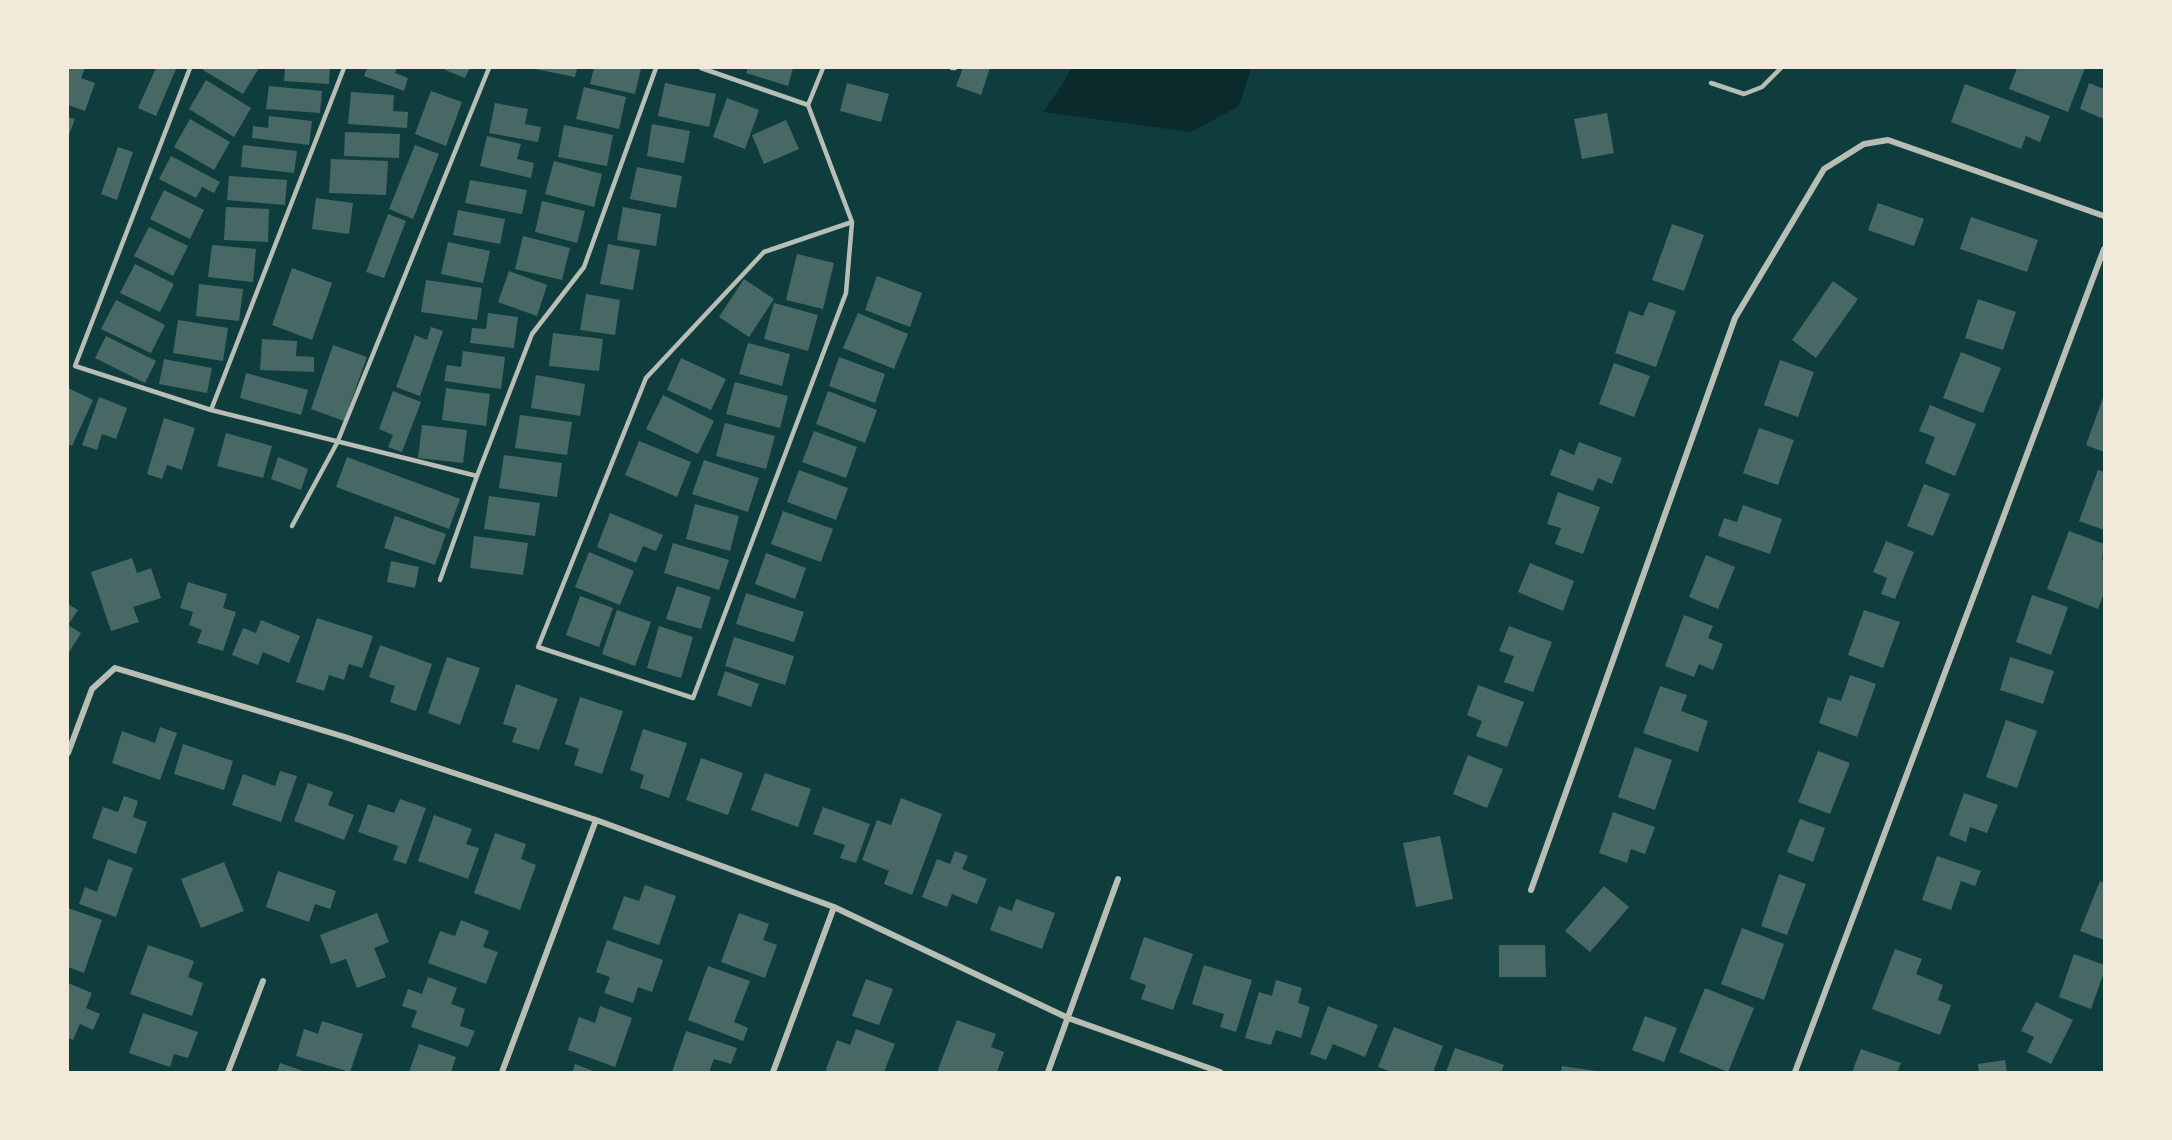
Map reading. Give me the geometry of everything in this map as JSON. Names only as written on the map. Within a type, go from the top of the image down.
[{"type":"street","points":[[1531,890],[1735,318],[1824,169],[1864,144],[1888,140],[2104,216]]},
{"type":"street","points":[[1795,1072],[2104,249]]},
{"type":"street","points":[[68,753],[92,689],[115,668],[345,737],[596,820],[834,907],[1068,1018],[1220,1072]]},
{"type":"street","points":[[502,1072],[596,820]]},
{"type":"street","points":[[1048,1072],[1118,879]]},
{"type":"street","points":[[773,1072],[834,907]]},
{"type":"street","points":[[228,1072],[263,981]]},
{"type":"lane","points":[[190,68],[75,366],[211,410],[477,476]]},
{"type":"lane","points":[[211,410],[344,68]]},
{"type":"lane","points":[[292,526],[337,443],[489,68]]},
{"type":"lane","points":[[440,580],[532,334],[584,267],[656,68]]},
{"type":"lane","points":[[701,68],[808,105]]},
{"type":"lane","points":[[716,74],[718,68]]},
{"type":"lane","points":[[823,68],[808,105],[852,222],[846,293],[693,698],[538,646],[646,378],[764,252],[852,222]]},
{"type":"lane","points":[[1711,83],[1744,94],[1762,87],[1781,68]]},
{"type":"water","points":[[1071,68],[1251,68],[1239,106],[1191,132],[1043,112]]},
{"type":"building","points":[[68,68],[85,68],[81,78],[95,83],[85,111],[68,105]]},
{"type":"building","points":[[156,68],[176,69],[156,116],[138,108]]},
{"type":"building","points":[[204,68],[259,68],[243,94],[203,70]]},
{"type":"building","points":[[285,68],[330,68],[329,84],[284,81]]},
{"type":"building","points":[[367,68],[397,68],[395,73],[408,78],[404,91],[364,76]]},
{"type":"building","points":[[446,68],[470,68],[465,78],[445,70]]},
{"type":"building","points":[[535,68],[577,68],[575,77]]},
{"type":"building","points":[[594,68],[641,68],[635,94],[590,84]]},
{"type":"building","points":[[748,68],[793,68],[788,86],[746,73]]},
{"type":"building","points":[[963,68],[990,68],[981,95],[956,86]]},
{"type":"building","points":[[2017,68],[2085,68],[2068,112],[2009,89]]},
{"type":"building","points":[[206,80],[251,108],[234,137],[189,109]]},
{"type":"building","points":[[665,83],[716,94],[709,127],[658,116]]},
{"type":"building","points":[[847,83],[889,94],[881,122],[840,111]]},
{"type":"building","points":[[2089,83],[2104,89],[2104,119],[2080,109]]},
{"type":"building","points":[[1965,84],[2050,116],[2040,142],[2026,136],[2021,149],[1951,122]]},
{"type":"building","points":[[269,86],[322,91],[320,113],[266,109]]},
{"type":"building","points":[[584,87],[626,97],[619,129],[576,119]]},
{"type":"building","points":[[431,91],[462,102],[446,146],[415,134]]},
{"type":"building","points":[[351,92],[394,95],[393,111],[408,112],[407,128],[348,124]]},
{"type":"building","points":[[727,98],[759,110],[745,149],[713,137]]},
{"type":"building","points":[[495,103],[528,109],[525,124],[541,127],[538,142],[489,133]]},
{"type":"building","points":[[1607,113],[1614,153],[1582,159],[1574,119]]},
{"type":"building","points":[[269,116],[312,121],[309,145],[252,138],[253,126],[268,128]]},
{"type":"building","points":[[68,117],[75,119],[68,137]]},
{"type":"building","points":[[190,119],[230,142],[214,170],[174,147]]},
{"type":"building","points":[[786,120],[799,149],[764,164],[752,135]]},
{"type":"building","points":[[652,124],[690,131],[684,163],[647,156]]},
{"type":"building","points":[[564,125],[613,135],[607,166],[558,157]]},
{"type":"building","points":[[345,132],[400,134],[399,158],[344,156]]},
{"type":"building","points":[[487,136],[521,144],[517,159],[534,163],[531,178],[480,166]]},
{"type":"building","points":[[243,145],[297,151],[294,173],[241,167]]},
{"type":"building","points":[[415,145],[439,154],[413,219],[389,209]]},
{"type":"building","points":[[118,147],[133,152],[117,200],[101,194]]},
{"type":"building","points":[[171,156],[220,182],[214,193],[202,187],[196,198],[159,179]]},
{"type":"building","points":[[331,159],[388,161],[386,195],[329,193]]},
{"type":"building","points":[[554,161],[602,174],[594,207],[545,194]]},
{"type":"building","points":[[637,167],[682,176],[676,208],[630,199]]},
{"type":"building","points":[[229,176],[287,180],[285,205],[227,200]]},
{"type":"building","points":[[470,180],[527,190],[522,214],[465,203]]},
{"type":"building","points":[[164,190],[204,210],[190,239],[150,219]]},
{"type":"building","points":[[316,198],[353,203],[349,234],[312,229]]},
{"type":"building","points":[[542,201],[585,211],[577,243],[535,232]]},
{"type":"building","points":[[1878,203],[1924,219],[1914,246],[1868,230]]},
{"type":"building","points":[[226,207],[269,209],[268,242],[224,240]]},
{"type":"building","points":[[623,207],[661,214],[656,246],[617,240]]},
{"type":"building","points":[[458,210],[505,219],[500,244],[453,235]]},
{"type":"building","points":[[388,214],[406,221],[384,278],[366,272]]},
{"type":"building","points":[[1971,217],[2038,240],[2027,272],[1960,249]]},
{"type":"building","points":[[1672,224],[1704,235],[1684,291],[1652,280]]},
{"type":"building","points":[[149,227],[188,246],[173,276],[134,256]]},
{"type":"building","points":[[523,236],[570,248],[562,280],[515,269]]},
{"type":"building","points":[[448,242],[490,251],[483,283],[441,274]]},
{"type":"building","points":[[608,244],[640,250],[633,290],[600,284]]},
{"type":"building","points":[[212,245],[256,249],[253,282],[208,277]]},
{"type":"building","points":[[797,254],[834,263],[823,309],[786,300]]},
{"type":"building","points":[[135,264],[174,284],[160,312],[120,293]]},
{"type":"building","points":[[292,268],[332,283],[312,340],[272,325]]},
{"type":"building","points":[[509,271],[547,285],[537,316],[498,302]]},
{"type":"building","points":[[877,276],[922,293],[910,327],[865,310]]},
{"type":"building","points":[[744,279],[774,299],[749,337],[719,317]]},
{"type":"building","points":[[426,280],[482,288],[477,320],[421,312]]},
{"type":"building","points":[[1833,281],[1858,299],[1816,358],[1792,340]]},
{"type":"building","points":[[199,284],[243,289],[239,321],[196,316]]},
{"type":"building","points":[[586,294],[620,300],[615,335],[580,330]]},
{"type":"building","points":[[1978,299],[2016,312],[2003,350],[1965,338]]},
{"type":"building","points":[[116,300],[165,325],[151,353],[101,329]]},
{"type":"building","points":[[1649,302],[1676,311],[1656,367],[1615,353],[1629,311],[1643,316]]},
{"type":"building","points":[[774,303],[818,315],[808,351],[764,339]]},
{"type":"building","points":[[488,313],[518,317],[514,348],[470,343],[472,328],[486,329]]},
{"type":"building","points":[[858,313],[908,334],[894,369],[843,348]]},
{"type":"building","points":[[178,320],[228,328],[223,361],[173,353]]},
{"type":"building","points":[[431,327],[443,331],[420,396],[396,387],[415,335],[427,340]]},
{"type":"building","points":[[553,333],[603,339],[599,371],[549,366]]},
{"type":"building","points":[[106,336],[156,361],[145,383],[95,358]]},
{"type":"building","points":[[262,339],[297,341],[296,356],[314,357],[314,372],[260,370]]},
{"type":"building","points":[[748,343],[790,354],[782,386],[739,374]]},
{"type":"building","points":[[333,345],[367,357],[344,421],[311,409]]},
{"type":"building","points":[[463,351],[505,357],[501,389],[444,381],[447,365],[461,367]]},
{"type":"building","points":[[1961,352],[2001,368],[1983,413],[1943,398]]},
{"type":"building","points":[[839,357],[885,374],[875,403],[829,386]]},
{"type":"building","points":[[681,358],[726,379],[711,410],[667,390]]},
{"type":"building","points":[[164,359],[212,368],[207,393],[159,384]]},
{"type":"building","points":[[1780,360],[1814,372],[1798,417],[1764,405]]},
{"type":"building","points":[[1614,363],[1650,376],[1634,417],[1599,404]]},
{"type":"building","points":[[246,373],[308,390],[301,415],[240,398]]},
{"type":"building","points":[[536,375],[585,384],[580,416],[531,408]]},
{"type":"building","points":[[735,382],[788,396],[780,428],[726,414]]},
{"type":"building","points":[[68,388],[93,400],[72,446],[68,444]]},
{"type":"building","points":[[446,388],[490,394],[486,426],[442,420]]},
{"type":"building","points":[[393,391],[421,402],[402,452],[388,447],[393,435],[379,429]]},
{"type":"building","points":[[828,391],[877,410],[865,443],[816,424]]},
{"type":"building","points":[[663,395],[714,421],[698,454],[646,429]]},
{"type":"building","points":[[2104,395],[2104,452],[2086,445]]},
{"type":"building","points":[[99,397],[127,408],[116,439],[102,434],[97,450],[82,445]]},
{"type":"building","points":[[1930,405],[1976,424],[1955,476],[1925,463],[1935,437],[1919,431]]},
{"type":"building","points":[[520,415],[572,422],[567,455],[515,448]]},
{"type":"building","points":[[164,418],[195,428],[182,470],[167,465],[162,479],[147,474]]},
{"type":"building","points":[[725,423],[775,436],[766,469],[716,456]]},
{"type":"building","points":[[422,425],[467,430],[463,463],[418,458]]},
{"type":"building","points":[[1759,428],[1794,440],[1778,485],[1743,473]]},
{"type":"building","points":[[814,431],[857,447],[846,478],[802,462]]},
{"type":"building","points":[[226,433],[272,446],[263,478],[217,466]]},
{"type":"building","points":[[639,441],[691,462],[677,497],[625,475]]},
{"type":"building","points":[[1579,442],[1622,458],[1612,484],[1598,478],[1593,491],[1550,475],[1560,449],[1574,455]]},
{"type":"building","points":[[504,455],[562,463],[557,497],[499,488]]},
{"type":"building","points":[[278,457],[308,469],[301,490],[271,479]]},
{"type":"building","points":[[347,457],[460,499],[449,529],[336,487]]},
{"type":"building","points":[[704,460],[759,478],[748,512],[692,494]]},
{"type":"building","points":[[799,470],[848,488],[836,520],[787,502]]},
{"type":"building","points":[[2098,470],[2104,472],[2104,530],[2079,521]]},
{"type":"building","points":[[1924,484],[1950,494],[1933,536],[1907,526]]},
{"type":"building","points":[[1558,492],[1600,507],[1583,554],[1555,544],[1561,528],[1547,524]]},
{"type":"building","points":[[489,496],[540,503],[535,536],[484,529]]},
{"type":"building","points":[[695,504],[739,516],[730,551],[686,539]]},
{"type":"building","points":[[1743,505],[1782,519],[1770,554],[1718,536],[1724,518],[1737,522]]},
{"type":"building","points":[[783,511],[833,529],[821,562],[771,544]]},
{"type":"building","points":[[610,513],[663,535],[656,551],[643,546],[636,563],[597,547]]},
{"type":"building","points":[[395,516],[446,534],[435,565],[384,548]]},
{"type":"building","points":[[2069,531],[2104,544],[2102,560],[2104,561],[2104,593],[2098,609],[2047,589]]},
{"type":"building","points":[[474,536],[528,543],[523,575],[470,568]]},
{"type":"building","points":[[1886,541],[1914,552],[1895,599],[1881,594],[1887,578],[1873,572]]},
{"type":"building","points":[[673,543],[729,560],[719,590],[664,573]]},
{"type":"building","points":[[589,552],[634,571],[620,605],[575,587]]},
{"type":"building","points":[[766,553],[806,568],[795,599],[755,584]]},
{"type":"building","points":[[1706,555],[1735,567],[1718,609],[1689,597]]},
{"type":"building","points":[[132,558],[137,573],[151,568],[161,598],[133,607],[139,622],[111,631],[91,572]]},
{"type":"building","points":[[391,561],[419,567],[415,588],[387,582]]},
{"type":"building","points":[[1530,563],[1574,581],[1563,611],[1518,592]]},
{"type":"building","points":[[188,582],[227,594],[223,608],[236,612],[223,651],[197,643],[202,630],[189,625],[193,612],[180,608]]},
{"type":"building","points":[[677,586],[711,597],[701,629],[666,619]]},
{"type":"building","points":[[746,593],[804,612],[794,642],[736,624]]},
{"type":"building","points":[[2032,595],[2068,607],[2051,655],[2016,642]]},
{"type":"building","points":[[580,596],[613,608],[599,647],[566,635]]},
{"type":"building","points":[[68,604],[78,610],[68,625]]},
{"type":"building","points":[[617,610],[651,622],[635,666],[602,654]]},
{"type":"building","points":[[1864,610],[1900,622],[1883,668],[1848,655]]},
{"type":"building","points":[[1684,615],[1713,626],[1708,638],[1723,644],[1713,670],[1699,664],[1694,677],[1665,666]]},
{"type":"building","points":[[317,618],[373,636],[362,668],[349,664],[344,680],[329,675],[324,691],[296,682]]},
{"type":"building","points":[[261,620],[300,636],[289,663],[263,652],[258,665],[232,655],[243,628],[256,633]]},
{"type":"building","points":[[68,625],[81,633],[68,654]]},
{"type":"building","points":[[659,626],[693,637],[681,678],[647,668]]},
{"type":"building","points":[[1509,626],[1552,642],[1533,692],[1504,682],[1514,656],[1499,651]]},
{"type":"building","points":[[734,637],[794,656],[785,685],[725,666]]},
{"type":"building","points":[[380,645],[432,664],[416,711],[390,702],[395,686],[369,677]]},
{"type":"building","points":[[447,657],[480,668],[460,725],[428,713]]},
{"type":"building","points":[[2010,657],[2054,671],[2043,704],[2000,690]]},
{"type":"building","points":[[725,671],[759,684],[751,707],[717,695]]},
{"type":"building","points":[[1850,675],[1876,684],[1857,737],[1819,723],[1828,697],[1841,701]]},
{"type":"building","points":[[516,684],[558,699],[539,750],[512,742],[517,728],[503,724]]},
{"type":"building","points":[[1478,685],[1524,702],[1507,747],[1476,736],[1482,721],[1467,715]]},
{"type":"building","points":[[1660,686],[1687,695],[1681,711],[1708,721],[1698,752],[1643,733]]},
{"type":"building","points":[[580,697],[623,711],[602,774],[574,765],[579,749],[565,744]]},
{"type":"building","points":[[2006,720],[2037,731],[2017,788],[1986,777]]},
{"type":"building","points":[[160,727],[177,733],[160,780],[112,763],[122,731],[155,743]]},
{"type":"building","points":[[643,729],[687,743],[669,798],[640,788],[644,775],[630,770]]},
{"type":"building","points":[[183,744],[233,761],[224,790],[174,774]]},
{"type":"building","points":[[1635,747],[1672,760],[1655,810],[1618,797]]},
{"type":"building","points":[[1818,751],[1850,763],[1830,814],[1798,802]]},
{"type":"building","points":[[1468,755],[1503,769],[1487,808],[1453,794]]},
{"type":"building","points":[[701,758],[743,773],[728,815],[686,800]]},
{"type":"building","points":[[280,771],[297,776],[281,822],[232,805],[243,774],[275,786]]},
{"type":"building","points":[[765,773],[811,789],[798,827],[751,810]]},
{"type":"building","points":[[308,783],[333,792],[328,805],[354,815],[344,840],[294,821]]},
{"type":"building","points":[[1964,793],[1998,805],[1987,833],[1970,827],[1966,842],[1949,835]]},
{"type":"building","points":[[124,796],[138,801],[133,817],[147,822],[136,854],[92,838],[103,807],[118,812]]},
{"type":"building","points":[[901,798],[942,814],[912,895],[884,884],[889,871],[862,860],[877,820],[891,825]]},
{"type":"building","points":[[400,799],[426,808],[406,864],[393,860],[398,846],[358,832],[368,804],[394,813]]},
{"type":"building","points":[[823,807],[870,824],[856,863],[840,858],[845,845],[813,834]]},
{"type":"building","points":[[1613,812],[1655,827],[1645,854],[1631,849],[1627,863],[1599,853]]},
{"type":"building","points":[[434,815],[472,829],[466,844],[479,848],[468,879],[418,861]]},
{"type":"building","points":[[1800,819],[1825,828],[1813,862],[1787,852]]},
{"type":"building","points":[[495,833],[526,844],[521,859],[536,865],[520,910],[474,893]]},
{"type":"building","points":[[1440,836],[1453,899],[1416,907],[1403,843]]},
{"type":"building","points":[[955,851],[968,856],[962,869],[987,879],[977,904],[952,894],[947,907],[922,897],[937,859],[950,864]]},
{"type":"building","points":[[1937,856],[1981,871],[1975,886],[1961,881],[1951,910],[1922,900]]},
{"type":"building","points":[[108,859],[133,868],[116,917],[79,904],[85,887],[97,892]]},
{"type":"building","points":[[224,862],[244,911],[201,928],[181,879]]},
{"type":"building","points":[[278,871],[336,891],[330,909],[315,904],[309,922],[266,907]]},
{"type":"building","points":[[1779,874],[1806,884],[1787,935],[1761,926]]},
{"type":"building","points":[[2100,881],[2104,883],[2104,940],[2080,931]]},
{"type":"building","points":[[645,885],[676,896],[659,945],[612,929],[624,896],[639,901]]},
{"type":"building","points":[[1604,886],[1629,907],[1590,952],[1565,931]]},
{"type":"building","points":[[1016,899],[1055,913],[1042,949],[990,930],[999,906],[1012,911]]},
{"type":"building","points":[[68,908],[102,920],[84,973],[68,967]]},
{"type":"building","points":[[377,913],[389,942],[374,948],[386,977],[357,988],[346,959],[331,964],[320,935]]},
{"type":"building","points":[[739,913],[769,924],[763,940],[777,945],[765,978],[721,962]]},
{"type":"building","points":[[461,920],[489,931],[483,947],[498,952],[486,984],[428,963],[440,931],[455,936]]},
{"type":"building","points":[[1742,928],[1784,944],[1764,1000],[1721,984]]},
{"type":"building","points":[[1144,937],[1193,954],[1173,1010],[1141,999],[1146,985],[1130,979]]},
{"type":"building","points":[[607,940],[663,960],[652,992],[638,987],[633,1003],[604,993],[610,977],[596,972]]},
{"type":"building","points":[[148,945],[194,961],[188,977],[203,983],[192,1016],[130,994]]},
{"type":"building","points":[[1499,945],[1545,945],[1546,977],[1499,977]]},
{"type":"building","points":[[1895,949],[1922,959],[1916,974],[1943,985],[1938,1000],[1951,1005],[1940,1035],[1872,1009]]},
{"type":"building","points":[[2074,954],[2104,965],[2104,972],[2091,1009],[2059,997]]},
{"type":"building","points":[[1204,965],[1252,980],[1236,1032],[1220,1027],[1224,1014],[1192,1004]]},
{"type":"building","points":[[708,966],[750,981],[734,1022],[748,1028],[743,1041],[688,1020]]},
{"type":"building","points":[[428,977],[457,988],[451,1004],[465,1009],[460,1026],[475,1031],[468,1047],[411,1027],[417,1011],[402,1006],[408,989],[422,994]]},
{"type":"building","points":[[866,979],[893,989],[879,1025],[852,1016]]},
{"type":"building","points":[[1276,980],[1302,988],[1298,1003],[1310,1007],[1301,1038],[1276,1030],[1271,1045],[1245,1038],[1259,992],[1272,996]]},
{"type":"building","points":[[68,983],[92,993],[86,1008],[100,1014],[93,1030],[80,1024],[73,1040],[68,1038]]},
{"type":"building","points":[[1705,988],[1754,1008],[1728,1072],[1679,1052]]},
{"type":"building","points":[[2036,1002],[2073,1020],[2051,1064],[2027,1052],[2034,1037],[2021,1031]]},
{"type":"building","points":[[600,1006],[632,1018],[615,1067],[568,1050],[579,1017],[595,1023]]},
{"type":"building","points":[[1328,1006],[1378,1025],[1365,1057],[1333,1044],[1326,1060],[1310,1054]]},
{"type":"building","points":[[143,1013],[198,1032],[188,1058],[174,1054],[170,1067],[129,1053]]},
{"type":"building","points":[[1645,1016],[1677,1028],[1664,1062],[1632,1050]]},
{"type":"building","points":[[957,1020],[996,1034],[991,1047],[1004,1052],[997,1072],[937,1072]]},
{"type":"building","points":[[322,1021],[363,1034],[350,1072],[296,1056],[304,1029],[318,1034]]},
{"type":"building","points":[[1394,1027],[1443,1046],[1433,1072],[1392,1072],[1378,1067]]},
{"type":"building","points":[[856,1029],[895,1044],[884,1072],[825,1072],[837,1040],[850,1045]]},
{"type":"building","points":[[686,1031],[737,1048],[731,1064],[714,1059],[709,1072],[672,1072]]},
{"type":"building","points":[[419,1044],[456,1057],[451,1072],[409,1072]]},
{"type":"building","points":[[1455,1048],[1504,1065],[1501,1072],[1446,1072]]},
{"type":"building","points":[[1861,1049],[1901,1063],[1897,1072],[1852,1072]]},
{"type":"building","points":[[2005,1060],[2007,1072],[1979,1072],[1978,1064]]},
{"type":"building","points":[[280,1063],[306,1072],[277,1072]]},
{"type":"building","points":[[575,1064],[596,1072],[572,1072]]},
{"type":"building","points":[[1562,1066],[1597,1071],[1597,1072],[1561,1072]]}]
